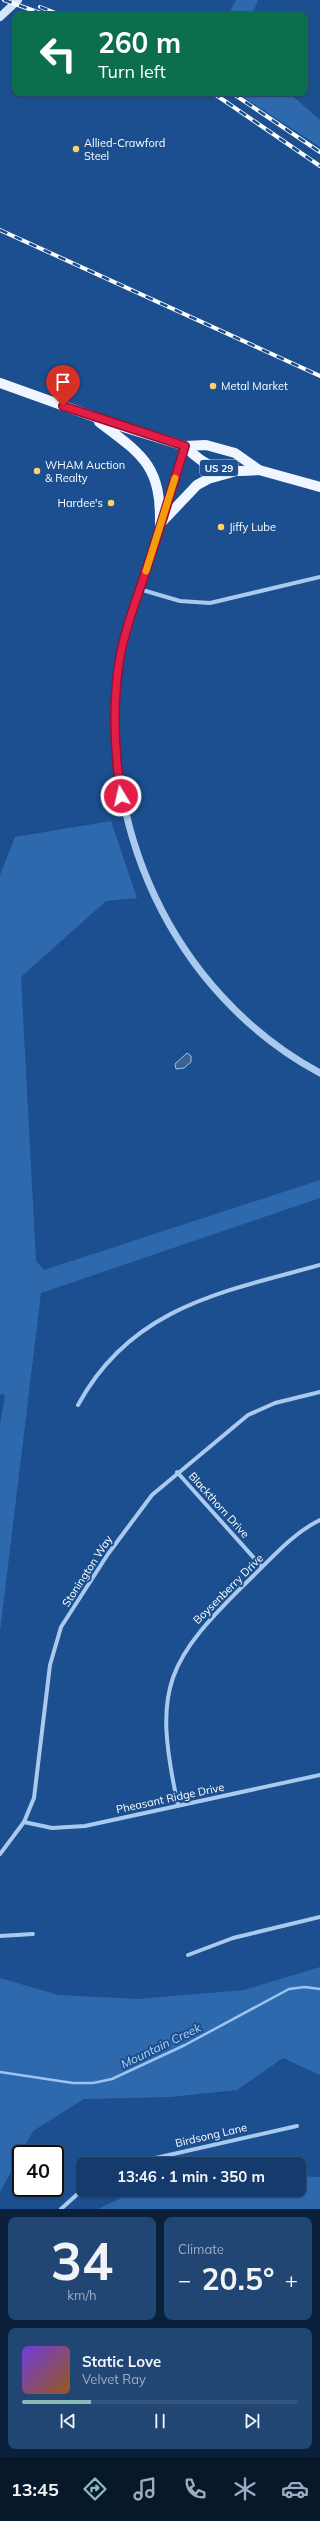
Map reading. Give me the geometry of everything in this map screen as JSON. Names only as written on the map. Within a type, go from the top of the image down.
[{"type":"main road","points":[[0,17],[18,0]]},
{"type":"main road","name":"US 29","points":[[0,383],[91,416],[185,446],[206,445],[235,454],[259,470],[320,486]]},
{"type":"main road","points":[[91,416],[136,452],[150,468],[156,479],[161,498],[160,524]]},
{"type":"main road","name":"US 29","points":[[185,446],[200,461],[233,472],[259,470]]},
{"type":"main road","points":[[160,524],[197,485],[233,472]]},
{"type":"street","points":[[185,446],[131,610],[120,658],[115,720],[117,766],[123,804],[140,866],[178,940],[217,992],[244,1019],[275,1044],[320,1073]]},
{"type":"street","points":[[139,589],[180,601],[210,603],[320,577]]},
{"type":"street","points":[[78,1405],[100,1372],[143,1330],[172,1311],[240,1287],[320,1265]]},
{"type":"street","name":"Stonington Way","points":[[0,1854],[24,1822],[34,1798],[50,1665],[62,1627],[89,1582],[152,1495],[177,1472],[248,1415],[275,1403],[320,1392]]},
{"type":"street","name":"Blackthorn Drive","points":[[177,1472],[262,1567]]},
{"type":"street","name":"Boysenberry Drive","points":[[178,1805],[168,1763],[165,1726],[166,1705],[174,1673],[186,1650],[203,1626],[298,1532],[320,1520]]},
{"type":"street","name":"Pheasant Ridge Drive","points":[[24,1822],[52,1828],[68,1828],[320,1775]]},
{"type":"street","points":[[188,1955],[233,1938],[320,1917]]},
{"type":"street","points":[[0,1936],[33,1934]]},
{"type":"street","name":"Birdsong Lane","points":[[160,2157],[297,2126]]},
{"type":"street","points":[[61,2209],[76,2195]]},
{"type":"shaded area","points":[[236,0],[258,0],[253,12],[230,12]]},
{"type":"shaded area","points":[[242,96],[292,96],[320,120],[320,147]]},
{"type":"shaded area","points":[[111,821],[137,898],[106,901],[21,977],[36,1261],[44,1270],[320,1180],[320,1198],[41,1293],[0,1632],[0,1425],[5,1395],[0,1394],[0,875],[15,837]]},
{"type":"shaded area","points":[[187,1053],[191,1056],[191,1062],[184,1068],[176,1069],[175,1064]]},
{"type":"shaded area","points":[[320,1967],[320,2075],[283,2058],[237,2090],[170,2097],[84,2099],[33,2131],[25,2145],[12,2145],[12,2170],[0,2192],[0,1978],[58,1995],[138,1999],[244,1990]]},
{"type":"shaded area","points":[[306,2176],[320,2177],[320,2209],[98,2209],[123,2197],[306,2197]]},
{"type":"waterway","name":"Mountain Creek","points":[[0,2072],[73,2083],[93,2083],[112,2079],[185,2045],[289,1989],[305,1987],[320,1989]]},
{"type":"railway","points":[[4,0],[38,12]]},
{"type":"railway","points":[[40,7],[53,12]]},
{"type":"railway","points":[[217,96],[320,166]]},
{"type":"railway","points":[[236,96],[320,152]]},
{"type":"railway","points":[[0,230],[320,376]]},
{"type":"slow traffic","points":[[146,571],[175,478]]},
{"type":"place","name":"Allied-Crawford Steel","points":[[76,149]]},
{"type":"place","name":"Metal Market","points":[[213,386]]},
{"type":"place","name":"WHAM Auction & Realty","points":[[37,471]]},
{"type":"place","name":"Hardee's","points":[[111,503]]},
{"type":"place","name":"Jiffy Lube","points":[[221,527]]},
{"type":"route","points":[[63,406],[120,426],[185,446],[149,562],[131,610],[120,658],[116,699],[115,741],[121,796]]}]
